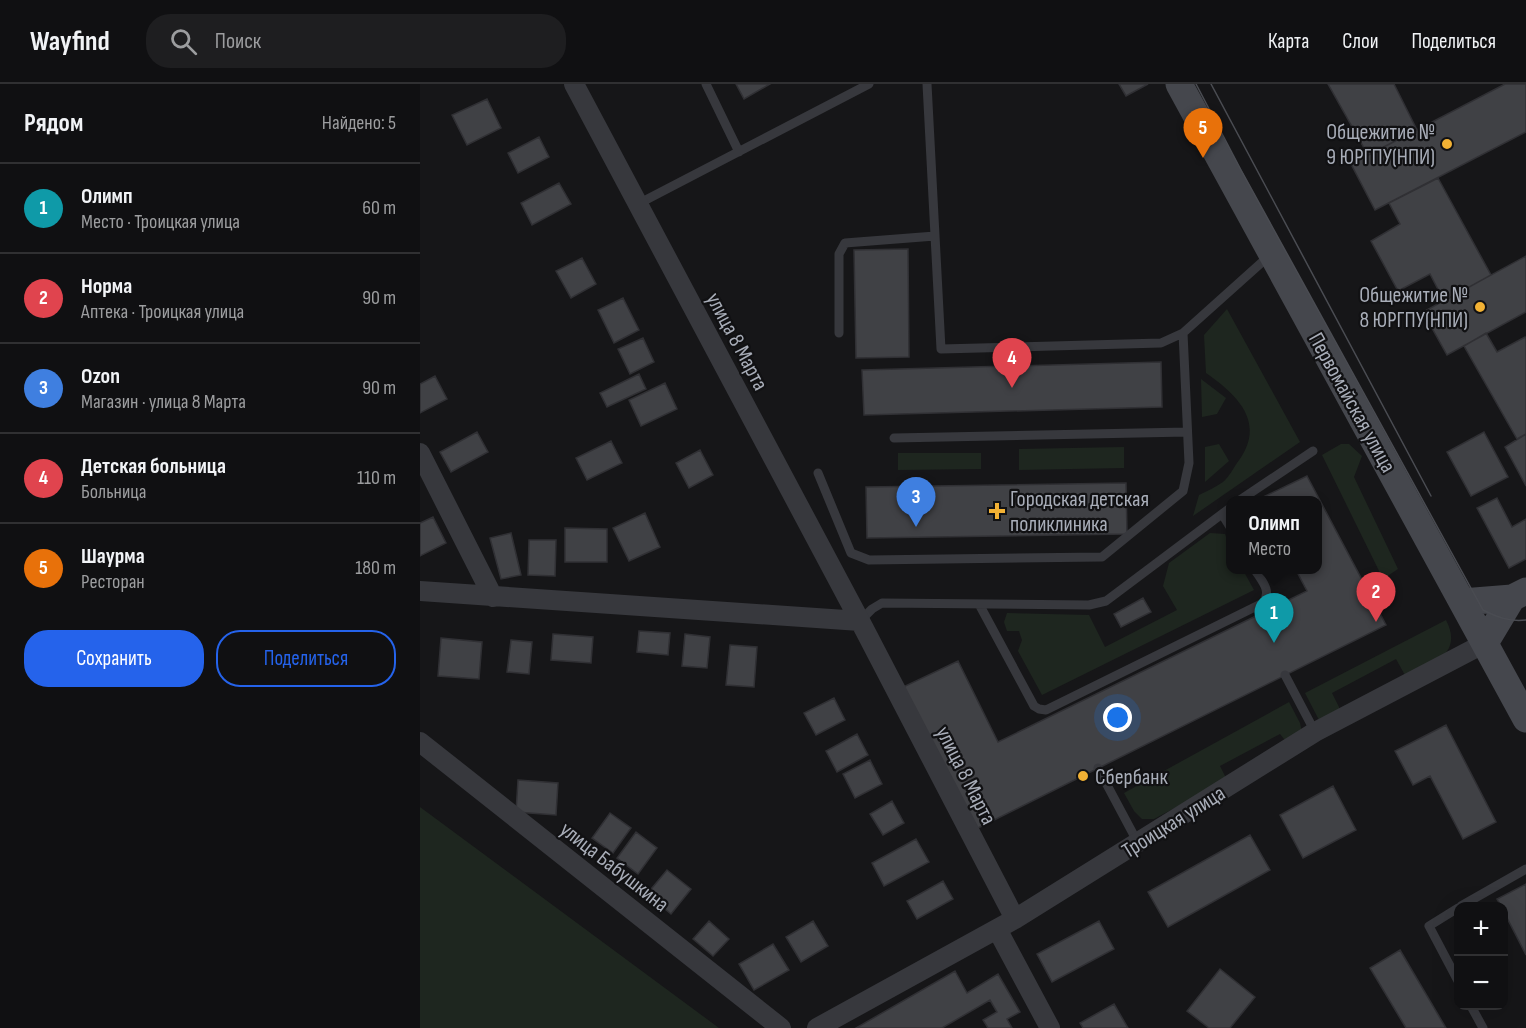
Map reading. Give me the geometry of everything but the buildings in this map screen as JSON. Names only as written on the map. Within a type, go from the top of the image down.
[{"type":"main road","name":"Первомайская улица","points":[[1179,84],[1526,719]]},
{"type":"main road","points":[[1462,602],[1519,594]]},
{"type":"main road","points":[[1485,643],[1519,594]]},
{"type":"street","name":"улица 8 Марта","points":[[574,84],[860,621],[1015,919]]},
{"type":"street","points":[[420,453],[493,597]]},
{"type":"street","points":[[420,591],[860,621]]},
{"type":"street","name":"Троицкая улица","points":[[817,1028],[1015,919],[1315,732],[1485,643]]},
{"type":"street","name":"улица Бабушкина","points":[[420,742],[781,1028]]},
{"type":"street","points":[[997,929],[1050,1028]]},
{"type":"lane","points":[[706,84],[739,152]]},
{"type":"lane","points":[[638,204],[869,84]]},
{"type":"lane","points":[[927,84],[941,349],[1161,343],[1183,333],[1272,253]]},
{"type":"lane","points":[[839,333],[838,254],[845,243],[935,237]]},
{"type":"lane","points":[[818,473],[851,553],[869,560],[1102,557],[1183,491],[1189,463],[1183,333]]},
{"type":"lane","points":[[894,438],[1187,432]]},
{"type":"lane","points":[[1247,496],[1313,451]]},
{"type":"lane","points":[[860,621],[882,603],[1089,605],[1106,601],[1226,511]]},
{"type":"lane","points":[[979,604],[1034,706],[1046,710],[1066,705],[1255,612],[1267,598],[1267,591],[1257,574]]},
{"type":"lane","points":[[1285,675],[1315,732]]},
{"type":"lane","points":[[1098,768],[1137,843]]},
{"type":"lane","points":[[1469,902],[1526,869]]},
{"type":"lane","points":[[1454,911],[1429,926],[1454,973]]},
{"type":"lane","points":[[1474,1010],[1483,1028]]},
{"type":"shaded area","points":[[1227,309],[1300,442],[1193,516],[1199,495],[1227,478],[1246,449],[1249,436],[1249,423],[1238,401],[1206,373],[1204,335]]},
{"type":"shaded area","points":[[1201,379],[1226,398],[1217,414],[1202,417]]},
{"type":"shaded area","points":[[1219,444],[1229,461],[1205,482],[1205,447]]},
{"type":"shaded area","points":[[1341,444],[1349,444],[1362,456],[1354,477],[1398,569],[1383,579],[1322,455]]},
{"type":"shaded area","points":[[1124,447],[1124,468],[1019,470],[1019,449]]},
{"type":"shaded area","points":[[898,453],[981,453],[981,469],[898,470]]},
{"type":"shaded area","points":[[1210,533],[1225,534],[1226,574],[1245,574],[1254,590],[1042,695],[1018,651],[1022,640],[1019,631],[1007,631],[1004,622],[1007,613],[1089,615],[1105,647],[1177,610],[1163,586],[1169,563]]},
{"type":"shaded area","points":[[1446,620],[1451,642],[1442,657],[1406,677],[1396,659],[1332,693],[1339,707],[1339,713],[1319,720],[1305,693]]},
{"type":"shaded area","points":[[1289,702],[1302,732],[1290,741],[1284,739],[1280,734],[1220,766],[1227,780],[1154,819],[1142,819],[1134,811],[1124,793]]},
{"type":"shaded area","points":[[420,807],[719,1028],[420,1028]]},
{"type":"tram line","points":[[1196,84],[1483,610],[1503,618],[1526,620]]},
{"type":"tram line","points":[[1211,84],[1431,496]]},
{"type":"place","name":"Общежитие № 9 ЮРГПУ(НПИ)","points":[[1447,144]]},
{"type":"place","name":"Шаурма","points":[[1203,158]]},
{"type":"place","name":"Общежитие № 8 ЮРГПУ(НПИ)","points":[[1480,307]]},
{"type":"place","name":"Детская больница","points":[[1012,388]]},
{"type":"place","name":"Городская детская поликлиника","points":[[997,511]]},
{"type":"place","name":"Ozon","points":[[916,527]]},
{"type":"place","name":"Норма","points":[[1376,622]]},
{"type":"place","name":"Олимп","points":[[1274,643]]},
{"type":"place","name":"Сбербанк","points":[[1083,776]]}]
